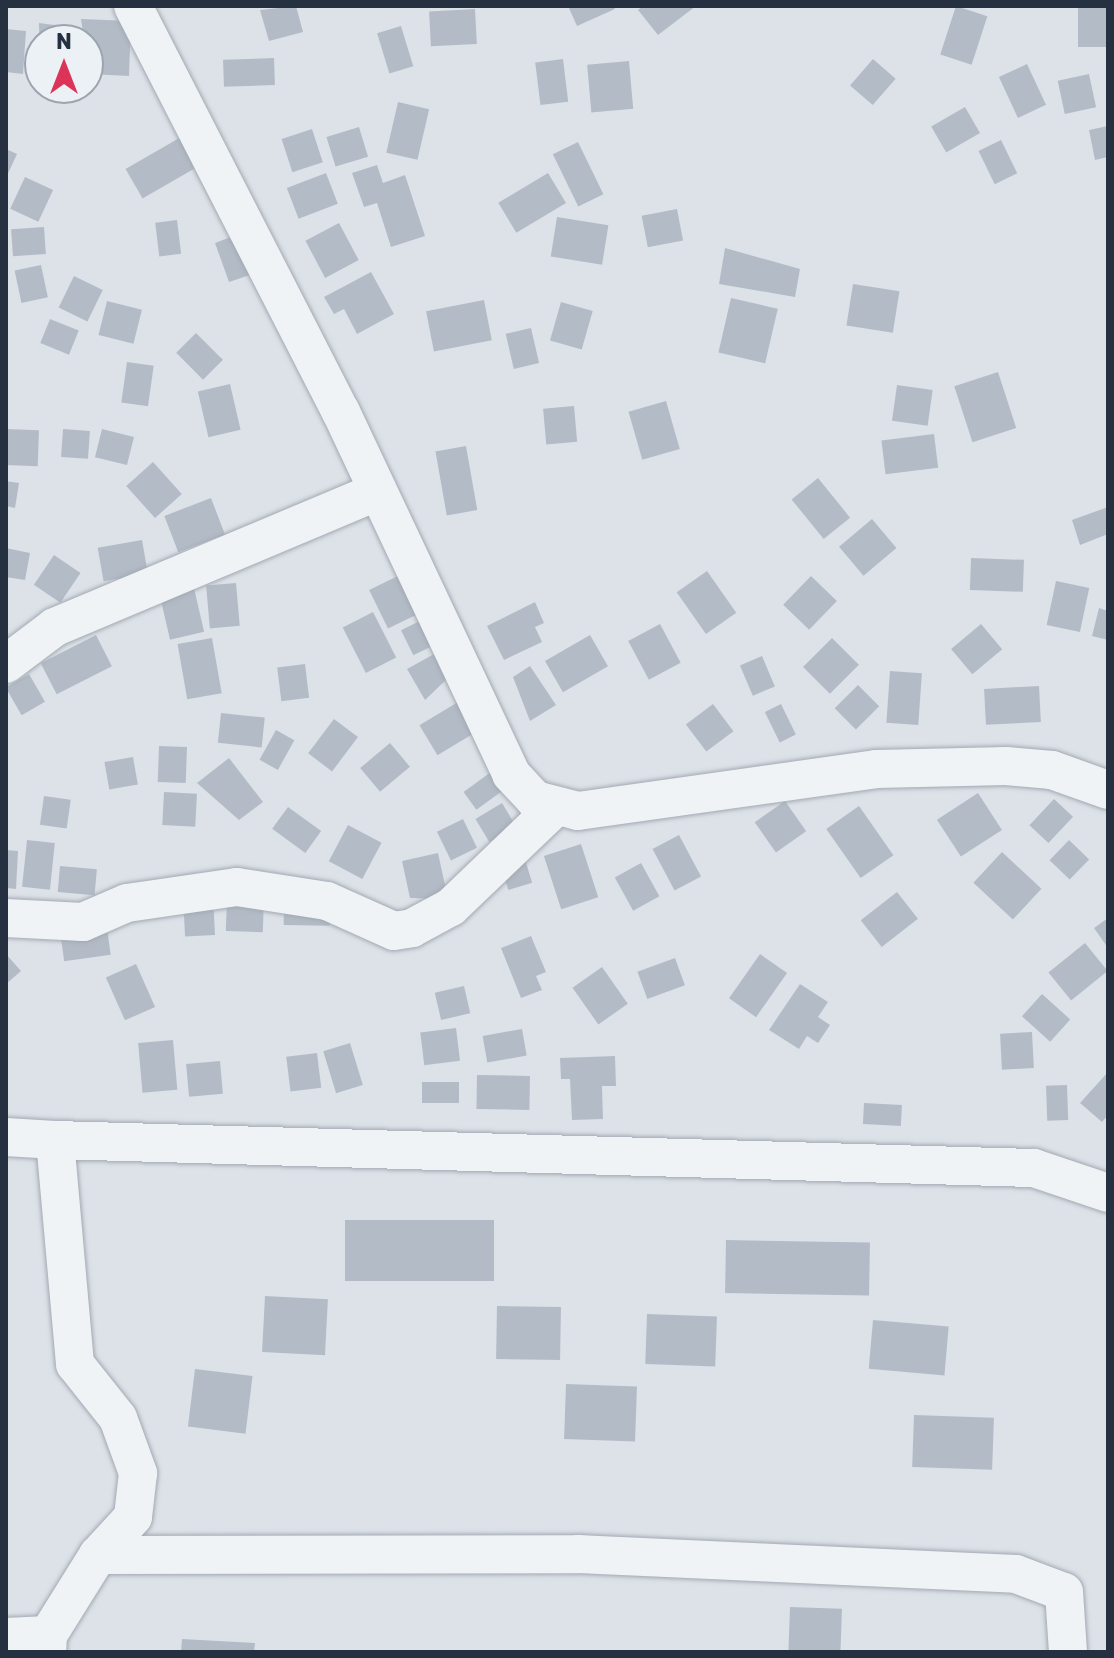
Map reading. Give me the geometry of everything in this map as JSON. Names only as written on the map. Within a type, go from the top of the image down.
[{"type":"street","points":[[133,6],[378,491],[511,774],[552,810]]},
{"type":"street","points":[[6,664],[55,627],[378,491]]},
{"type":"street","points":[[6,918],[83,922],[127,903],[237,887],[327,901],[394,931],[412,928],[451,907],[552,810],[876,769],[1006,766],[1052,770],[1108,790]]},
{"type":"street","points":[[6,1137],[1034,1168],[1108,1193]]},
{"type":"street","points":[[6,1637],[47,1644],[98,1555],[133,1517],[138,1473],[118,1418],[75,1364],[55,1140]]},
{"type":"street","points":[[98,1555],[578,1554],[1016,1574],[1064,1592],[1068,1652]]},
{"type":"building","points":[[296,6],[303,32],[269,41],[260,10]]},
{"type":"building","points":[[568,6],[613,6],[615,9],[577,26]]},
{"type":"building","points":[[643,6],[696,6],[658,35],[638,10]]},
{"type":"building","points":[[956,6],[987,16],[972,65],[940,55]]},
{"type":"building","points":[[1078,6],[1108,6],[1108,47],[1078,47]]},
{"type":"building","points":[[475,9],[477,44],[431,46],[429,11]]},
{"type":"building","points":[[81,19],[131,21],[129,76],[104,75],[104,24],[82,24]]},
{"type":"building","points":[[401,26],[413,66],[389,73],[377,33]]},
{"type":"building","points":[[6,29],[24,31],[23,74],[6,72]]},
{"type":"building","points":[[274,58],[275,85],[224,87],[223,60]]},
{"type":"building","points":[[563,59],[568,102],[540,105],[535,62]]},
{"type":"building","points":[[873,59],[896,79],[873,105],[850,85]]},
{"type":"building","points":[[629,61],[633,109],[591,112],[587,65]]},
{"type":"building","points":[[1027,64],[1046,105],[1018,118],[999,77]]},
{"type":"building","points":[[1089,74],[1096,107],[1065,114],[1058,81]]},
{"type":"building","points":[[398,102],[429,109],[417,160],[386,153]]},
{"type":"building","points":[[965,107],[980,133],[946,152],[931,126]]},
{"type":"building","points":[[1108,126],[1108,157],[1095,160],[1089,130]]},
{"type":"building","points":[[359,127],[368,157],[336,167],[326,137]]},
{"type":"building","points":[[312,129],[323,162],[292,172],[282,139]]},
{"type":"building","points":[[181,137],[198,166],[143,198],[126,169]]},
{"type":"building","points":[[1001,140],[1017,173],[995,184],[979,151]]},
{"type":"building","points":[[578,142],[603,194],[578,206],[553,154]]},
{"type":"building","points":[[6,149],[17,154],[6,178]]},
{"type":"building","points":[[377,165],[383,183],[405,175],[425,236],[391,247],[377,203],[364,207],[352,173]]},
{"type":"building","points":[[326,173],[338,204],[299,219],[287,188]]},
{"type":"building","points":[[548,173],[566,203],[516,233],[498,203]]},
{"type":"building","points":[[25,177],[53,190],[38,222],[10,209]]},
{"type":"building","points":[[677,209],[683,240],[648,247],[642,216]]},
{"type":"building","points":[[557,217],[608,225],[602,265],[551,257]]},
{"type":"building","points":[[177,220],[181,254],[159,256],[155,223]]},
{"type":"building","points":[[339,223],[359,260],[325,278],[305,241]]},
{"type":"building","points":[[44,227],[46,254],[13,256],[11,229]]},
{"type":"building","points":[[236,235],[259,272],[229,282],[215,243]]},
{"type":"building","points":[[725,248],[800,269],[795,297],[719,284]]},
{"type":"building","points":[[41,265],[48,297],[21,303],[15,271]]},
{"type":"building","points":[[371,272],[394,314],[357,334],[344,309],[334,314],[324,297]]},
{"type":"building","points":[[74,276],[103,290],[87,321],[59,307]]},
{"type":"building","points":[[853,284],[899,291],[893,333],[846,325]]},
{"type":"building","points":[[731,298],[778,309],[765,363],[718,353]]},
{"type":"building","points":[[484,300],[492,340],[434,352],[426,311]]},
{"type":"building","points":[[107,301],[142,310],[133,344],[99,335]]},
{"type":"building","points":[[561,302],[593,311],[582,350],[550,340]]},
{"type":"building","points":[[50,319],[79,331],[69,355],[40,343]]},
{"type":"building","points":[[531,328],[539,363],[514,369],[506,334]]},
{"type":"building","points":[[196,333],[223,360],[203,380],[176,353]]},
{"type":"building","points":[[127,362],[154,366],[148,406],[121,403]]},
{"type":"building","points":[[998,372],[1016,428],[972,442],[954,386]]},
{"type":"building","points":[[230,384],[241,430],[208,437],[198,391]]},
{"type":"building","points":[[897,385],[933,390],[928,426],[892,421]]},
{"type":"building","points":[[666,401],[680,449],[642,460],[629,412]]},
{"type":"building","points":[[574,406],[577,442],[546,445],[543,409]]},
{"type":"building","points":[[6,429],[39,430],[38,466],[6,465]]},
{"type":"building","points":[[63,429],[90,431],[88,459],[61,457]]},
{"type":"building","points":[[102,429],[134,437],[127,465],[95,457]]},
{"type":"building","points":[[934,434],[938,468],[886,474],[881,440]]},
{"type":"building","points":[[466,446],[477,510],[447,515],[435,451]]},
{"type":"building","points":[[153,462],[182,494],[155,518],[126,486]]},
{"type":"building","points":[[818,478],[850,518],[824,539],[792,499]]},
{"type":"building","points":[[6,481],[19,483],[15,508],[6,506]]},
{"type":"building","points":[[211,498],[225,534],[178,552],[164,516]]},
{"type":"building","points":[[1108,507],[1108,534],[1080,545],[1072,520]]},
{"type":"building","points":[[872,519],[896,548],[863,576],[839,547]]},
{"type":"building","points":[[142,540],[148,573],[104,581],[98,548]]},
{"type":"building","points":[[6,548],[30,553],[25,580],[6,577]]},
{"type":"building","points":[[54,555],[81,573],[60,603],[34,585]]},
{"type":"building","points":[[971,558],[1024,560],[1023,592],[970,590]]},
{"type":"building","points":[[707,571],[736,613],[706,634],[677,592]]},
{"type":"building","points":[[406,572],[425,611],[388,629],[369,590]]},
{"type":"building","points":[[811,576],[837,601],[809,630],[783,605]]},
{"type":"building","points":[[1056,581],[1089,588],[1080,632],[1047,625]]},
{"type":"building","points":[[236,583],[240,626],[210,628],[206,586]]},
{"type":"building","points":[[194,588],[204,632],[170,640],[160,596]]},
{"type":"building","points":[[535,602],[544,623],[535,627],[542,642],[504,660],[487,626]]},
{"type":"building","points":[[1099,608],[1108,611],[1108,640],[1092,636]]},
{"type":"building","points":[[373,612],[396,657],[366,673],[343,627]]},
{"type":"building","points":[[428,617],[440,642],[413,655],[401,630]]},
{"type":"building","points":[[660,624],[681,663],[649,680],[628,641]]},
{"type":"building","points":[[981,624],[1002,649],[972,674],[951,649]]},
{"type":"building","points":[[96,635],[112,666],[57,694],[41,663]]},
{"type":"building","points":[[590,635],[608,666],[563,692],[545,661]]},
{"type":"building","points":[[212,638],[222,693],[187,699],[178,644]]},
{"type":"building","points":[[832,638],[859,665],[830,694],[803,667]]},
{"type":"building","points":[[436,653],[449,677],[425,700],[407,669]]},
{"type":"building","points":[[762,656],[775,686],[753,696],[740,665]]},
{"type":"building","points":[[305,664],[309,698],[281,701],[277,667]]},
{"type":"building","points":[[530,666],[556,705],[530,721],[513,677]]},
{"type":"building","points":[[890,671],[922,673],[918,725],[886,723]]},
{"type":"building","points":[[29,674],[45,702],[22,715],[6,687]]},
{"type":"building","points":[[858,685],[879,706],[856,730],[835,708]]},
{"type":"building","points":[[1039,686],[1041,722],[986,725],[984,689]]},
{"type":"building","points":[[458,702],[476,732],[437,755],[419,725]]},
{"type":"building","points":[[713,704],[733,731],[706,752],[686,724]]},
{"type":"building","points":[[781,704],[796,735],[780,742],[765,712]]},
{"type":"building","points":[[221,713],[265,718],[262,747],[218,743]]},
{"type":"building","points":[[334,719],[358,737],[332,771],[308,753]]},
{"type":"building","points":[[276,730],[294,740],[278,770],[260,760]]},
{"type":"building","points":[[390,743],[410,767],[380,792],[360,768]]},
{"type":"building","points":[[159,746],[187,747],[186,783],[158,782]]},
{"type":"building","points":[[133,757],[138,785],[109,790],[104,762]]},
{"type":"building","points":[[229,758],[263,802],[239,820],[197,783]]},
{"type":"building","points":[[491,772],[504,790],[476,810],[463,792]]},
{"type":"building","points":[[164,792],[197,794],[195,827],[162,825]]},
{"type":"building","points":[[978,793],[1002,830],[961,857],[937,820]]},
{"type":"building","points":[[44,796],[71,800],[67,828],[40,825]]},
{"type":"building","points":[[1054,799],[1073,817],[1048,843],[1029,825]]},
{"type":"building","points":[[785,801],[806,831],[776,853],[755,822]]},
{"type":"building","points":[[502,803],[516,826],[489,842],[475,819]]},
{"type":"building","points":[[859,806],[893,855],[861,878],[826,829]]},
{"type":"building","points":[[288,807],[321,831],[305,853],[272,829]]},
{"type":"building","points":[[463,819],[477,848],[451,860],[437,832]]},
{"type":"building","points":[[348,825],[382,843],[362,879],[329,861]]},
{"type":"building","points":[[679,835],[701,876],[675,891],[653,849]]},
{"type":"building","points":[[27,840],[55,843],[50,890],[22,887]]},
{"type":"building","points":[[1069,840],[1089,859],[1070,880],[1050,860]]},
{"type":"building","points":[[581,844],[598,897],[561,909],[544,856]]},
{"type":"building","points":[[6,850],[18,851],[16,889],[6,888]]},
{"type":"building","points":[[1002,852],[1041,889],[1013,920],[973,883]]},
{"type":"building","points":[[438,853],[448,899],[410,898],[402,861]]},
{"type":"building","points":[[524,856],[532,883],[508,890],[500,863]]},
{"type":"building","points":[[641,863],[659,896],[633,911],[615,878]]},
{"type":"building","points":[[60,866],[97,869],[95,895],[58,892]]},
{"type":"building","points":[[897,892],[918,919],[882,947],[861,920]]},
{"type":"building","points":[[213,896],[215,935],[185,937],[183,898]]},
{"type":"building","points":[[227,897],[264,898],[263,932],[226,931]]},
{"type":"building","points":[[284,905],[330,906],[330,926],[284,925]]},
{"type":"building","points":[[1108,918],[1108,948],[1094,928]]},
{"type":"building","points":[[106,921],[111,955],[64,961],[59,928]]},
{"type":"building","points":[[531,936],[546,972],[536,976],[542,990],[521,998],[501,948]]},
{"type":"building","points":[[1085,943],[1108,971],[1071,1001],[1048,973]]},
{"type":"building","points":[[6,954],[21,971],[6,984]]},
{"type":"building","points":[[760,954],[787,973],[756,1017],[729,998]]},
{"type":"building","points":[[675,958],[685,985],[647,999],[637,972]]},
{"type":"building","points":[[136,964],[155,1007],[125,1020],[106,977]]},
{"type":"building","points":[[602,967],[628,1004],[598,1025],[573,988]]},
{"type":"building","points":[[800,984],[828,1002],[818,1017],[830,1025],[818,1043],[807,1036],[799,1049],[769,1030]]},
{"type":"building","points":[[464,986],[470,1013],[441,1020],[435,993]]},
{"type":"building","points":[[1042,994],[1070,1019],[1050,1042],[1022,1016]]},
{"type":"building","points":[[456,1028],[460,1061],[424,1065],[420,1032]]},
{"type":"building","points":[[522,1029],[527,1056],[487,1063],[483,1036]]},
{"type":"building","points":[[1032,1032],[1034,1068],[1002,1070],[1000,1034]]},
{"type":"building","points":[[173,1040],[177,1090],[142,1093],[138,1043]]},
{"type":"building","points":[[350,1043],[363,1085],[336,1093],[323,1051]]},
{"type":"building","points":[[317,1053],[321,1088],[290,1092],[286,1057]]},
{"type":"building","points":[[615,1056],[616,1086],[602,1086],[603,1119],[572,1120],[570,1079],[561,1079],[560,1058]]},
{"type":"building","points":[[220,1061],[223,1094],[189,1097],[186,1064]]},
{"type":"building","points":[[1108,1072],[1108,1115],[1102,1122],[1080,1103]]},
{"type":"building","points":[[477,1075],[530,1076],[529,1110],[476,1109]]},
{"type":"building","points":[[422,1082],[459,1082],[459,1103],[422,1103]]},
{"type":"building","points":[[1067,1085],[1068,1120],[1047,1121],[1046,1086]]},
{"type":"building","points":[[864,1103],[902,1105],[901,1126],[863,1124]]},
{"type":"building","points":[[345,1220],[494,1220],[494,1281],[345,1281]]},
{"type":"building","points":[[726,1240],[870,1243],[869,1296],[725,1293]]},
{"type":"building","points":[[265,1296],[328,1299],[325,1355],[262,1352]]},
{"type":"building","points":[[497,1306],[561,1307],[560,1360],[496,1359]]},
{"type":"building","points":[[647,1314],[717,1316],[715,1366],[645,1364]]},
{"type":"building","points":[[873,1320],[949,1327],[944,1375],[869,1369]]},
{"type":"building","points":[[195,1369],[253,1376],[245,1434],[188,1427]]},
{"type":"building","points":[[566,1384],[637,1386],[635,1441],[564,1439]]},
{"type":"building","points":[[914,1415],[994,1418],[992,1470],[912,1467]]},
{"type":"building","points":[[790,1607],[842,1609],[840,1652],[788,1652]]},
{"type":"building","points":[[182,1639],[255,1643],[254,1652],[181,1652]]}]
